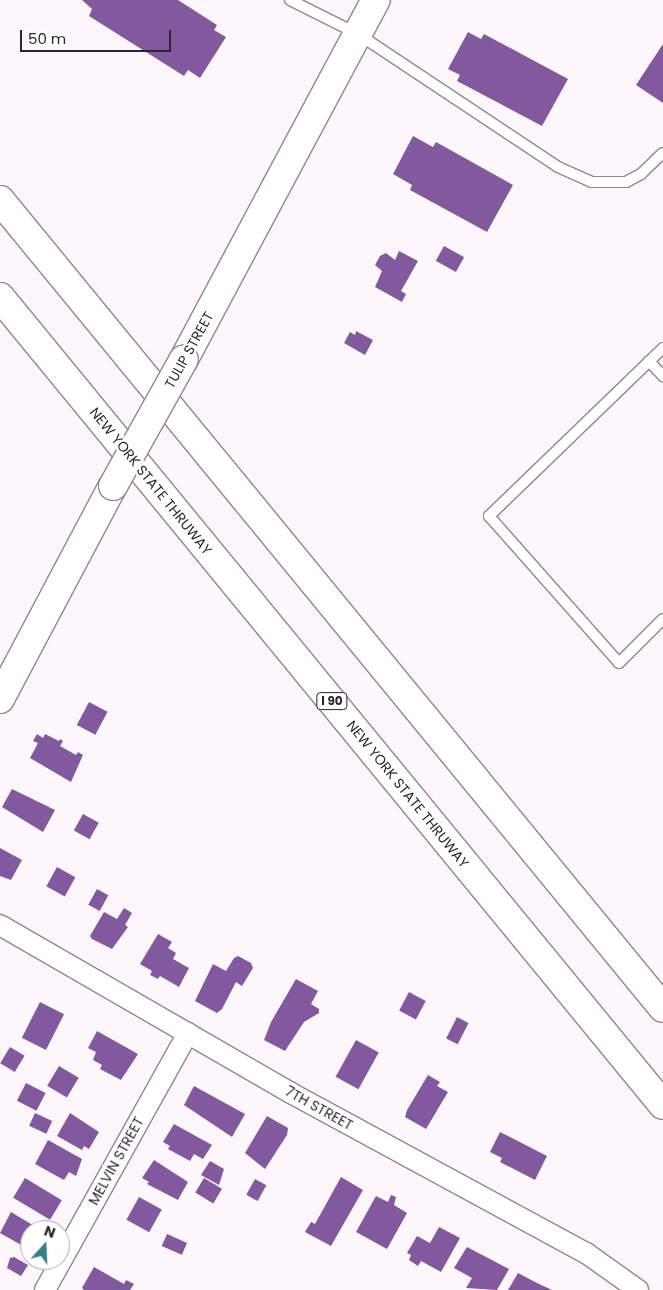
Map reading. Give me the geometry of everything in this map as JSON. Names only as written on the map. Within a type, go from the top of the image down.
[{"type":"main road","name":"TULIP STREET","points":[[0,699],[376,0]]},
{"type":"main road","points":[[0,200],[663,1008]]},
{"type":"main road","name":"NEW YORK STATE THRUWAY","points":[[0,297],[663,1105]]},
{"type":"street","name":"7TH STREET","points":[[0,925],[188,1033],[586,1253],[638,1290]]},
{"type":"street","name":"MELVIN STREET","points":[[44,1290],[188,1033]]},
{"type":"lane","points":[[290,0],[358,34],[558,167],[591,182],[626,182],[641,174],[663,153]]},
{"type":"lane","points":[[663,348],[489,516],[618,663],[663,619]]},
{"type":"lane","points":[[649,361],[663,376]]},
{"type":"building","points":[[82,0],[178,0],[217,25],[214,30],[226,37],[200,78],[188,70],[184,76],[89,16],[92,9]]},
{"type":"building","points":[[468,32],[481,39],[484,34],[568,79],[542,126],[457,81],[460,75],[448,69]]},
{"type":"building","points":[[663,44],[663,103],[636,85]]},
{"type":"building","points":[[413,136],[433,147],[436,142],[513,185],[487,232],[410,190],[412,185],[393,174]]},
{"type":"building","points":[[444,246],[464,257],[456,272],[436,261]]},
{"type":"building","points":[[399,251],[418,261],[401,291],[406,294],[402,302],[375,287],[382,271],[375,265],[380,256],[386,253],[395,260]]},
{"type":"building","points":[[356,331],[373,340],[365,355],[344,343],[350,332],[355,335]]},
{"type":"building","points":[[89,702],[108,712],[95,735],[77,725]]},
{"type":"building","points":[[37,734],[43,738],[45,734],[59,741],[60,739],[63,741],[60,746],[76,755],[78,752],[83,755],[71,782],[30,758],[38,743],[33,741]]},
{"type":"building","points":[[12,789],[55,810],[43,832],[2,807]]},
{"type":"building","points":[[83,814],[99,823],[90,839],[74,831]]},
{"type":"building","points":[[0,848],[22,860],[11,880],[0,876]]},
{"type":"building","points":[[57,867],[75,877],[65,896],[46,886]]},
{"type":"building","points":[[97,889],[108,895],[100,911],[88,905]]},
{"type":"building","points":[[124,908],[132,913],[125,925],[128,927],[112,949],[92,939],[90,936],[104,912],[117,919]]},
{"type":"building","points":[[158,934],[172,942],[168,948],[176,953],[173,959],[189,968],[179,987],[160,976],[158,979],[150,975],[152,971],[140,964]]},
{"type":"building","points":[[238,956],[251,963],[253,968],[242,986],[236,982],[222,1009],[217,1013],[195,1001],[213,964],[226,971],[234,958]]},
{"type":"building","points":[[296,979],[318,991],[311,1004],[319,1009],[319,1013],[304,1022],[285,1051],[264,1040],[271,1022]]},
{"type":"building","points":[[409,992],[426,1001],[416,1019],[399,1011]]},
{"type":"building","points":[[40,1002],[64,1014],[46,1050],[22,1038]]},
{"type":"building","points":[[457,1017],[469,1023],[458,1044],[446,1038]]},
{"type":"building","points":[[97,1031],[138,1054],[121,1080],[100,1069],[102,1065],[93,1060],[96,1052],[88,1048]]},
{"type":"building","points":[[356,1040],[379,1053],[358,1089],[336,1077]]},
{"type":"building","points":[[10,1047],[25,1056],[15,1072],[0,1063]]},
{"type":"building","points":[[59,1066],[79,1078],[67,1098],[47,1086]]},
{"type":"building","points":[[428,1075],[440,1082],[437,1086],[448,1092],[426,1129],[405,1117],[407,1110]]},
{"type":"building","points":[[26,1083],[46,1093],[37,1111],[17,1101]]},
{"type":"building","points":[[194,1086],[245,1114],[232,1137],[184,1105]]},
{"type":"building","points":[[35,1113],[52,1121],[46,1134],[29,1126]]},
{"type":"building","points":[[70,1113],[99,1132],[89,1149],[84,1146],[82,1150],[57,1136]]},
{"type":"building","points":[[267,1116],[288,1128],[287,1135],[265,1169],[245,1153]]},
{"type":"building","points":[[174,1124],[212,1145],[203,1159],[194,1154],[190,1161],[168,1149],[170,1146],[163,1142]]},
{"type":"building","points":[[500,1132],[547,1156],[535,1180],[500,1162],[502,1158],[490,1152]]},
{"type":"building","points":[[48,1140],[82,1159],[76,1176],[69,1172],[64,1180],[35,1164]]},
{"type":"building","points":[[154,1160],[188,1182],[178,1200],[147,1184],[149,1182],[142,1178]]},
{"type":"building","points":[[210,1161],[224,1169],[219,1185],[201,1175]]},
{"type":"building","points":[[341,1177],[363,1190],[331,1246],[305,1232],[311,1222],[315,1224]]},
{"type":"building","points":[[25,1178],[62,1200],[50,1220],[13,1198]]},
{"type":"building","points":[[204,1178],[222,1189],[213,1203],[195,1193]]},
{"type":"building","points":[[255,1179],[266,1185],[258,1201],[246,1195]]},
{"type":"building","points":[[391,1195],[396,1197],[394,1205],[407,1213],[387,1249],[356,1232],[376,1196],[388,1202]]},
{"type":"building","points":[[139,1197],[162,1210],[149,1232],[126,1220]]},
{"type":"building","points":[[11,1212],[24,1220],[20,1220],[20,1244],[0,1233]]},
{"type":"building","points":[[439,1227],[460,1238],[441,1272],[421,1261],[418,1266],[409,1260],[411,1255],[407,1253],[417,1236],[430,1243]]},
{"type":"building","points":[[167,1234],[187,1243],[182,1255],[162,1246]]},
{"type":"building","points":[[467,1247],[509,1269],[497,1290],[466,1288],[472,1278],[454,1268]]},
{"type":"building","points":[[14,1257],[20,1260],[20,1270],[25,1270],[21,1276],[7,1268],[10,1258]]},
{"type":"building","points":[[94,1267],[124,1284],[126,1280],[134,1284],[130,1290],[84,1290],[82,1288]]},
{"type":"building","points":[[518,1273],[537,1283],[552,1290],[508,1290]]}]
